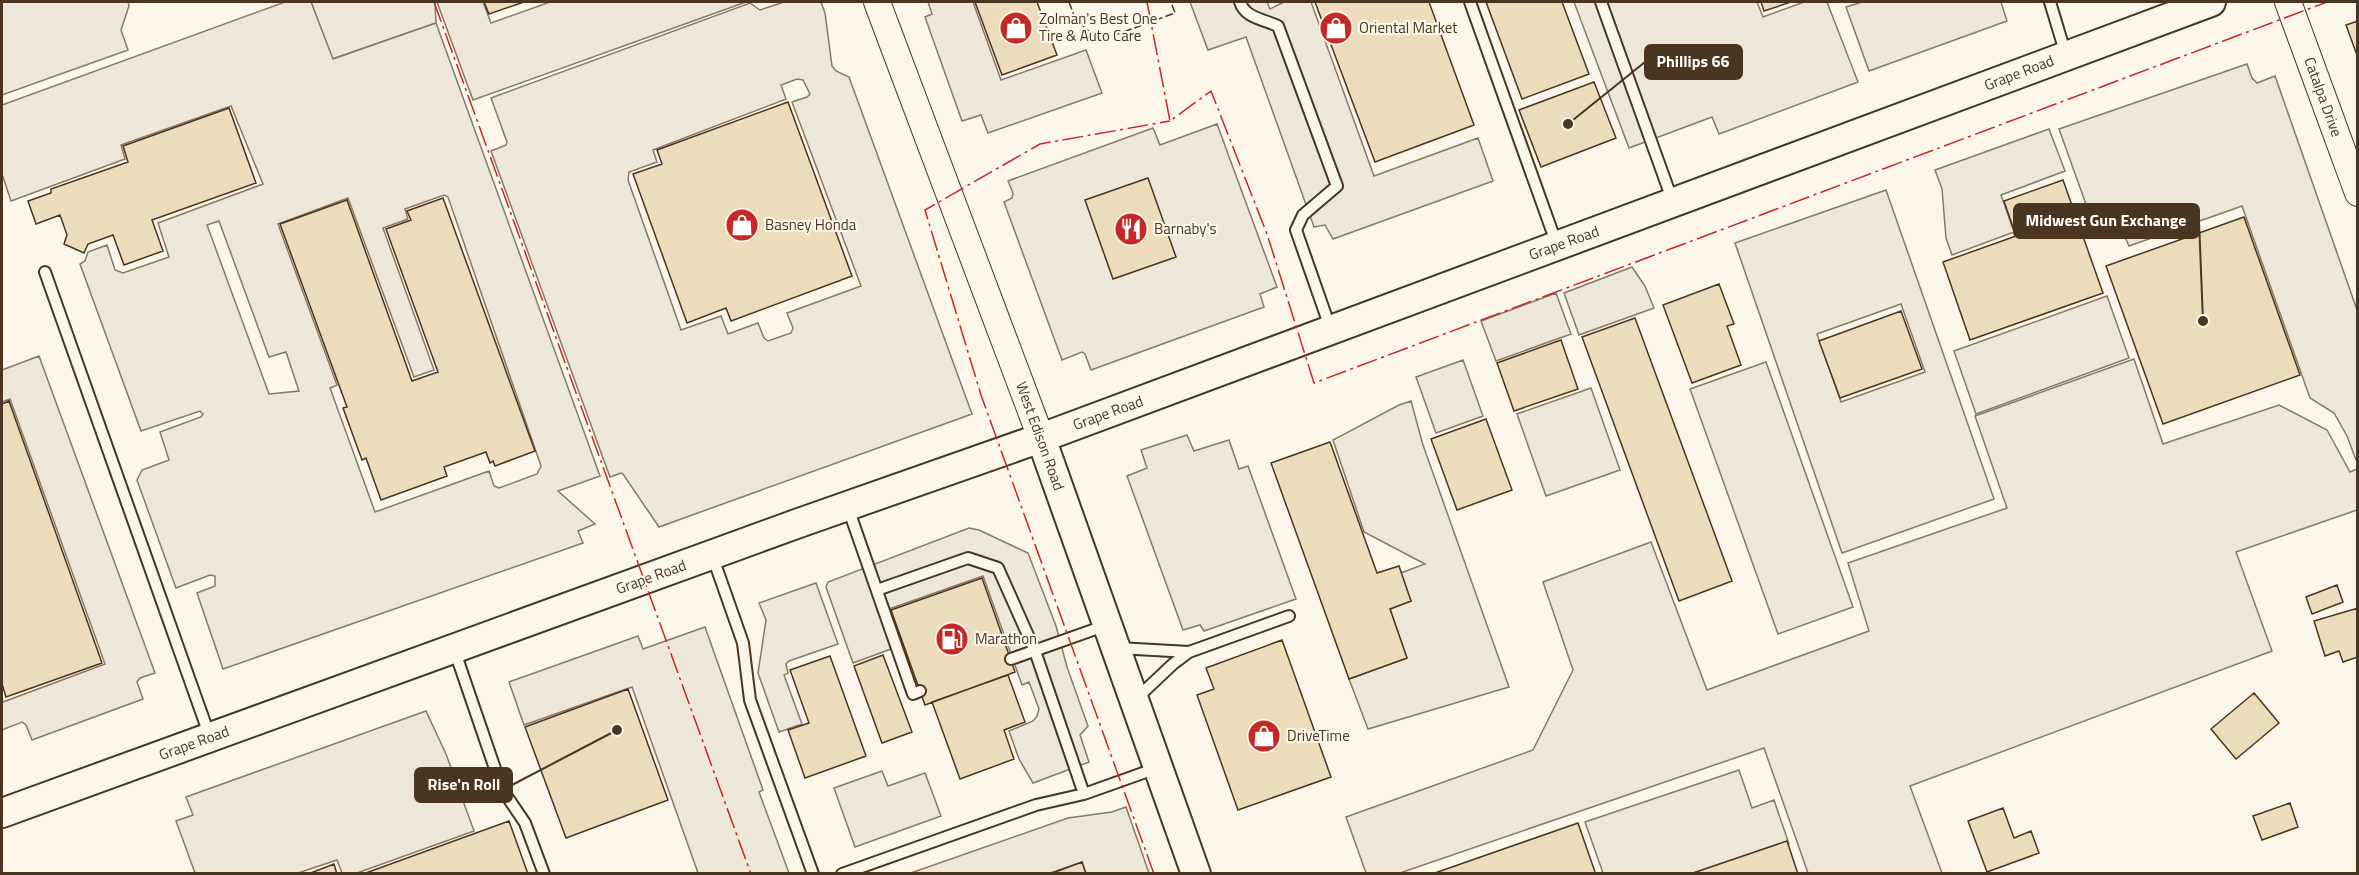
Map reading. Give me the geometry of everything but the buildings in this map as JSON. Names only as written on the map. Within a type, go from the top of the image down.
[{"type":"main road","name":"Grape Road","points":[[2,813],[847,506],[1041,438],[2211,2]]},
{"type":"main road","name":"West Edison Road","points":[[1041,438],[1196,873]]},
{"type":"street","name":"West Edison Road","points":[[877,2],[1041,438]]},
{"type":"street","name":"Catalpa Drive","points":[[2288,2],[2358,193]]},
{"type":"lane","points":[[1240,2],[1243,10],[1249,15],[1278,26],[1337,186],[1303,215],[1296,230],[1331,330]]},
{"type":"lane","points":[[1470,2],[1557,245]]},
{"type":"lane","points":[[1601,2],[1673,202]]},
{"type":"lane","points":[[2050,2],[2066,56]]},
{"type":"lane","points":[[45,272],[210,738]]},
{"type":"lane","points":[[847,506],[913,694],[920,691]]},
{"type":"lane","points":[[712,555],[743,643],[750,700],[813,873]]},
{"type":"lane","points":[[877,590],[968,558],[998,568],[1035,651],[1084,794]]},
{"type":"lane","points":[[1134,700],[1189,652],[1289,616]]},
{"type":"lane","points":[[1011,659],[1035,651],[1112,637],[1167,652],[1189,652]]},
{"type":"lane","points":[[454,649],[502,789],[525,823],[543,873]]},
{"type":"lane","points":[[842,873],[1036,806],[1084,794],[1158,768]]},
{"type":"shaded area","points":[[2,2],[128,2],[129,6],[121,30],[128,50],[2,95]]},
{"type":"shaded area","points":[[285,2],[311,2],[333,59],[436,23],[600,476],[558,491],[595,524],[578,531],[583,543],[223,669],[197,593],[215,586],[215,576],[210,575],[176,588],[137,480],[142,470],[169,460],[160,432],[201,417],[203,414],[200,411],[141,431],[80,264],[85,261],[88,252],[107,245],[115,270],[123,273],[169,257],[158,223],[263,184],[231,106],[121,145],[125,159],[11,201],[2,174],[2,105]],"holes":[[[444,195],[448,197],[541,466],[537,474],[499,488],[494,486],[489,471],[375,512],[330,388],[337,385],[278,224],[348,198],[414,377],[434,370],[383,228],[408,219],[405,209]],[[219,221],[269,357],[286,352],[299,391],[269,394],[207,225]]]},
{"type":"shaded area","points":[[311,2],[435,2],[436,23],[332,59]]},
{"type":"shaded area","points":[[437,2],[483,2],[491,23],[550,2],[746,2],[473,100]]},
{"type":"shaded area","points":[[784,2],[821,2],[825,13],[832,66],[836,71],[849,77],[972,414],[659,527],[623,474],[610,477],[491,151],[506,145],[507,142],[491,98],[750,3],[760,10]],"holes":[[[797,79],[803,80],[810,94],[792,102],[861,286],[787,313],[793,328],[791,333],[768,341],[764,338],[758,323],[728,334],[721,316],[681,330],[628,180],[629,172],[657,162],[653,150],[786,99],[781,85]]]},
{"type":"shaded area","points":[[928,2],[973,2],[1001,80],[1086,50],[1102,93],[988,133],[981,115],[962,121],[925,17],[932,14]]},
{"type":"shaded area","points":[[1190,2],[1267,2],[1270,9],[1284,2],[1311,2],[1374,176],[1478,138],[1493,181],[1333,239],[1325,225],[1314,227],[1246,37],[1208,50]]},
{"type":"shaded area","points":[[1574,2],[1757,2],[1763,17],[1804,2],[1827,2],[1858,82],[1719,134],[1712,117],[1629,148]]},
{"type":"shaded area","points":[[1862,2],[2001,2],[2007,21],[1869,71],[1846,7]]},
{"type":"shaded area","points":[[2247,64],[2252,78],[2257,83],[2275,76],[2357,310],[2358,460],[2334,413],[2310,398],[2242,206],[2129,246],[2120,226],[2096,232],[2059,129]]},
{"type":"shaded area","points":[[1217,124],[1277,287],[1260,294],[1264,307],[1091,370],[1082,352],[1062,360],[1004,202],[1012,198],[1013,193],[1008,181],[1153,128],[1160,145]]},
{"type":"shaded area","points":[[2049,129],[2065,171],[2001,195],[2014,232],[1952,255],[1946,238],[1942,189],[1935,170]]},
{"type":"shaded area","points":[[1886,190],[1994,499],[1842,553],[1735,243]],"holes":[[[1901,304],[1925,372],[1841,402],[1817,334]]]},
{"type":"shaded area","points":[[1632,267],[1645,286],[1654,308],[1579,335],[1564,293]]},
{"type":"shaded area","points":[[1556,293],[1571,334],[1496,361],[1481,321]]},
{"type":"shaded area","points":[[2107,296],[2129,358],[1976,414],[1954,351]]},
{"type":"shaded area","points":[[39,356],[155,673],[140,678],[137,682],[143,699],[32,740],[26,725],[22,722],[2,730],[2,700],[3,702],[105,664],[10,399],[2,402],[2,370]]},
{"type":"shaded area","points":[[2134,359],[2163,444],[2279,405],[2327,430],[2350,472],[2357,469],[2357,510],[2236,552],[2272,651],[1910,786],[1942,873],[1808,873],[1764,748],[1400,873],[1366,873],[1346,817],[1533,750],[1573,670],[1543,582],[1651,542],[1707,690],[1869,631],[1848,563],[2007,508],[1975,416]]},
{"type":"shaded area","points":[[1463,360],[1483,416],[1436,433],[1416,377]]},
{"type":"shaded area","points":[[1766,362],[1853,607],[1778,634],[1690,389]]},
{"type":"shaded area","points":[[1591,388],[1620,470],[1546,496],[1517,414]]},
{"type":"shaded area","points":[[1411,401],[1423,445],[1509,687],[1368,729],[1349,679],[1407,658],[1390,609],[1411,601],[1401,573],[1425,564],[1364,532],[1333,440]]},
{"type":"shaded area","points":[[1187,435],[1194,451],[1229,440],[1239,469],[1248,466],[1296,599],[1204,631],[1200,625],[1183,630],[1127,476],[1147,468],[1141,450]]},
{"type":"shaded area","points":[[969,528],[979,530],[1028,553],[1056,626],[1067,667],[1088,726],[1080,735],[1089,762],[1033,783],[1019,759],[1009,731],[1033,721],[1039,709],[1029,682],[1022,685],[983,576],[889,609],[902,645],[853,663],[826,587],[828,582]]},
{"type":"shaded area","points":[[816,583],[838,644],[786,664],[788,673],[784,675],[802,724],[779,732],[758,673],[766,620],[759,603]]},
{"type":"shaded area","points":[[705,627],[763,790],[759,792],[789,873],[698,873],[632,687],[524,725],[509,682],[638,636],[643,649]]},
{"type":"shaded area","points":[[426,711],[446,754],[474,831],[357,873],[342,873],[337,860],[298,873],[195,873],[176,821],[193,815],[186,797]]},
{"type":"shaded area","points":[[1739,770],[1752,808],[1774,800],[1789,844],[1698,873],[1603,873],[1585,822]]},
{"type":"shaded area","points":[[882,771],[888,786],[925,773],[941,816],[855,847],[834,788]]},
{"type":"shaded area","points":[[1126,807],[1149,873],[1086,873],[1082,862],[1050,873],[908,874],[1068,818],[1112,812]]},
{"type":"fence","points":[[1069,2],[1075,18],[1099,41],[1175,13],[1171,2]]},
{"type":"power","points":[[434,2],[751,874]]},
{"type":"power","points":[[1147,2],[1170,121],[1211,91],[1267,234],[1314,383],[2327,2]]},
{"type":"power","points":[[1154,874],[981,395],[925,210],[1040,144],[1170,121]]},
{"type":"place","name":"Zolman's Best One Tire & Auto Care","points":[[1016,28]]},
{"type":"place","name":"Oriental Market","points":[[1336,28]]},
{"type":"place","name":"Phillips 66","points":[[1568,124]]},
{"type":"place","name":"Basney Honda","points":[[742,225]]},
{"type":"place","name":"Barnaby's","points":[[1131,229]]},
{"type":"place","name":"Midwest Gun Exchange","points":[[2203,321]]},
{"type":"place","name":"Marathon","points":[[952,639]]},
{"type":"place","name":"Rise'n Roll","points":[[617,730]]},
{"type":"place","name":"DriveTime","points":[[1264,736]]}]
